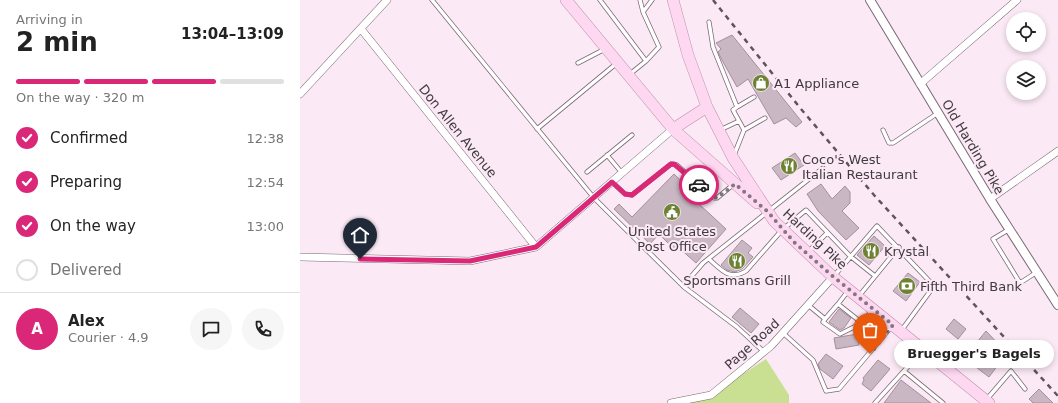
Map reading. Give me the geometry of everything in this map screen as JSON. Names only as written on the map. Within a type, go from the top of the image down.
[{"type":"main road","points":[[566,0],[674,129],[767,211]]},
{"type":"main road","name":"Harding Pike","points":[[673,0],[688,55],[707,107],[733,158],[767,211],[782,230],[833,277],[986,402]]},
{"type":"main road","points":[[674,129],[707,107]]},
{"type":"street","points":[[300,94],[361,30],[387,0]]},
{"type":"street","name":"Old Harding Pike","points":[[870,0],[990,199],[1057,303]]},
{"type":"street","points":[[920,84],[1017,0]]},
{"type":"street","name":"Don Allen Avenue","points":[[361,30],[536,247]]},
{"type":"street","points":[[300,257],[470,261],[536,247],[674,129]]},
{"type":"street","points":[[990,199],[1058,151]]},
{"type":"street","name":"Page Road","points":[[671,403],[711,395],[764,352],[833,277]]},
{"type":"lane","points":[[432,0],[594,198],[683,286],[737,328],[764,352]]},
{"type":"lane","points":[[600,0],[646,61]]},
{"type":"lane","points":[[628,75],[646,61],[659,47],[643,12],[640,0]]},
{"type":"lane","points":[[643,12],[652,0]]},
{"type":"lane","points":[[710,22],[713,47],[737,107]]},
{"type":"lane","points":[[578,63],[606,48]]},
{"type":"lane","points":[[537,129],[618,62]]},
{"type":"lane","points":[[744,130],[733,110],[754,98]]},
{"type":"lane","points":[[883,130],[889,143],[893,143],[938,114]]},
{"type":"lane","points":[[733,158],[744,130],[765,118]]},
{"type":"lane","points":[[718,131],[739,120]]},
{"type":"lane","points":[[587,172],[632,135]]},
{"type":"lane","points":[[607,156],[622,173]]},
{"type":"lane","points":[[612,182],[625,194],[632,195],[671,164],[677,165],[714,198],[717,198],[735,184]]},
{"type":"lane","points":[[683,286],[703,263],[823,168]]},
{"type":"lane","points":[[709,259],[727,274],[740,275],[746,271],[782,230],[806,210],[850,256],[875,276]]},
{"type":"lane","points":[[783,333],[813,360],[826,391],[839,389],[934,286],[899,247],[877,226],[833,277]]},
{"type":"lane","points":[[1009,229],[993,239],[1020,283],[1037,272]]},
{"type":"lane","points":[[807,254],[827,233]]},
{"type":"lane","points":[[858,297],[899,247]]},
{"type":"lane","points":[[825,319],[832,315],[838,304],[849,290]]},
{"type":"lane","points":[[838,304],[862,324]]},
{"type":"lane","points":[[808,305],[825,319]]},
{"type":"lane","points":[[825,319],[823,322],[840,334],[862,324],[873,309]]},
{"type":"lane","points":[[846,326],[851,330]]},
{"type":"lane","points":[[875,403],[923,350]]},
{"type":"lane","points":[[904,371],[943,403]]},
{"type":"lane","points":[[986,402],[1011,372],[1025,389]]},
{"type":"green space","points":[[766,359],[789,395],[789,403],[671,403],[711,395]]},
{"type":"building","name":"A1 Appliance","points":[[732,35],[802,122],[796,127],[786,118],[774,124],[748,79],[737,87],[718,52],[721,49],[716,43]]},
{"type":"building","points":[[795,153],[804,165],[781,180],[772,168]]},
{"type":"building","name":"United States Post Office","points":[[674,174],[702,201],[699,204],[726,229],[696,263],[678,247],[675,250],[659,234],[650,244],[614,209],[619,204],[632,217]]},
{"type":"building","points":[[821,184],[832,199],[845,186],[850,192],[850,203],[842,211],[859,228],[846,240],[818,211],[807,194]]},
{"type":"building","name":"Krystal","points":[[874,236],[885,246],[869,265],[857,255]]},
{"type":"building","name":"Sportsmans Grill","points":[[742,240],[752,248],[748,253],[753,257],[742,269],[735,272],[727,270],[721,265]]},
{"type":"building","name":"Fifth Third Bank","points":[[908,273],[920,282],[906,301],[893,291]]},
{"type":"building","points":[[740,308],[759,324],[751,333],[732,317]]},
{"type":"building","points":[[839,309],[851,318],[844,328],[840,330],[829,322]]},
{"type":"building","points":[[954,319],[966,329],[958,339],[946,329]]},
{"type":"building","points":[[986,331],[1007,353],[989,377],[964,358]]},
{"type":"building","points":[[857,334],[859,345],[836,349],[834,338]]},
{"type":"building","points":[[826,354],[843,366],[833,379],[820,369],[818,364]]},
{"type":"building","points":[[878,360],[890,369],[871,391],[862,384],[864,380],[863,378]]},
{"type":"building","points":[[901,380],[931,403],[884,403]]},
{"type":"building","points":[[1039,389],[1053,403],[1033,403],[1029,399]]},
{"type":"railway","points":[[713,0],[801,109],[874,195],[1058,396]]},
{"type":"way so far","points":[[699,185],[710,196],[717,198],[735,184],[767,211],[774,221],[794,242],[830,274],[893,325],[870,354]]},
{"type":"place","name":"A1 Appliance","points":[[761,83]]},
{"type":"place","name":"Coco's West Italian Restaurant","points":[[789,166]]},
{"type":"place","name":"United States Post Office","points":[[672,212]]},
{"type":"place","name":"Krystal","points":[[871,251]]},
{"type":"place","name":"Sportsmans Grill","points":[[737,261]]},
{"type":"place","name":"Fifth Third Bank","points":[[907,286]]},
{"type":"place","name":"Bruegger's Bagels","points":[[870,354]]},
{"type":"route","points":[[360,259],[470,261],[489,258],[536,247],[612,182],[625,194],[632,195],[671,164],[674,164],[699,185]]}]
